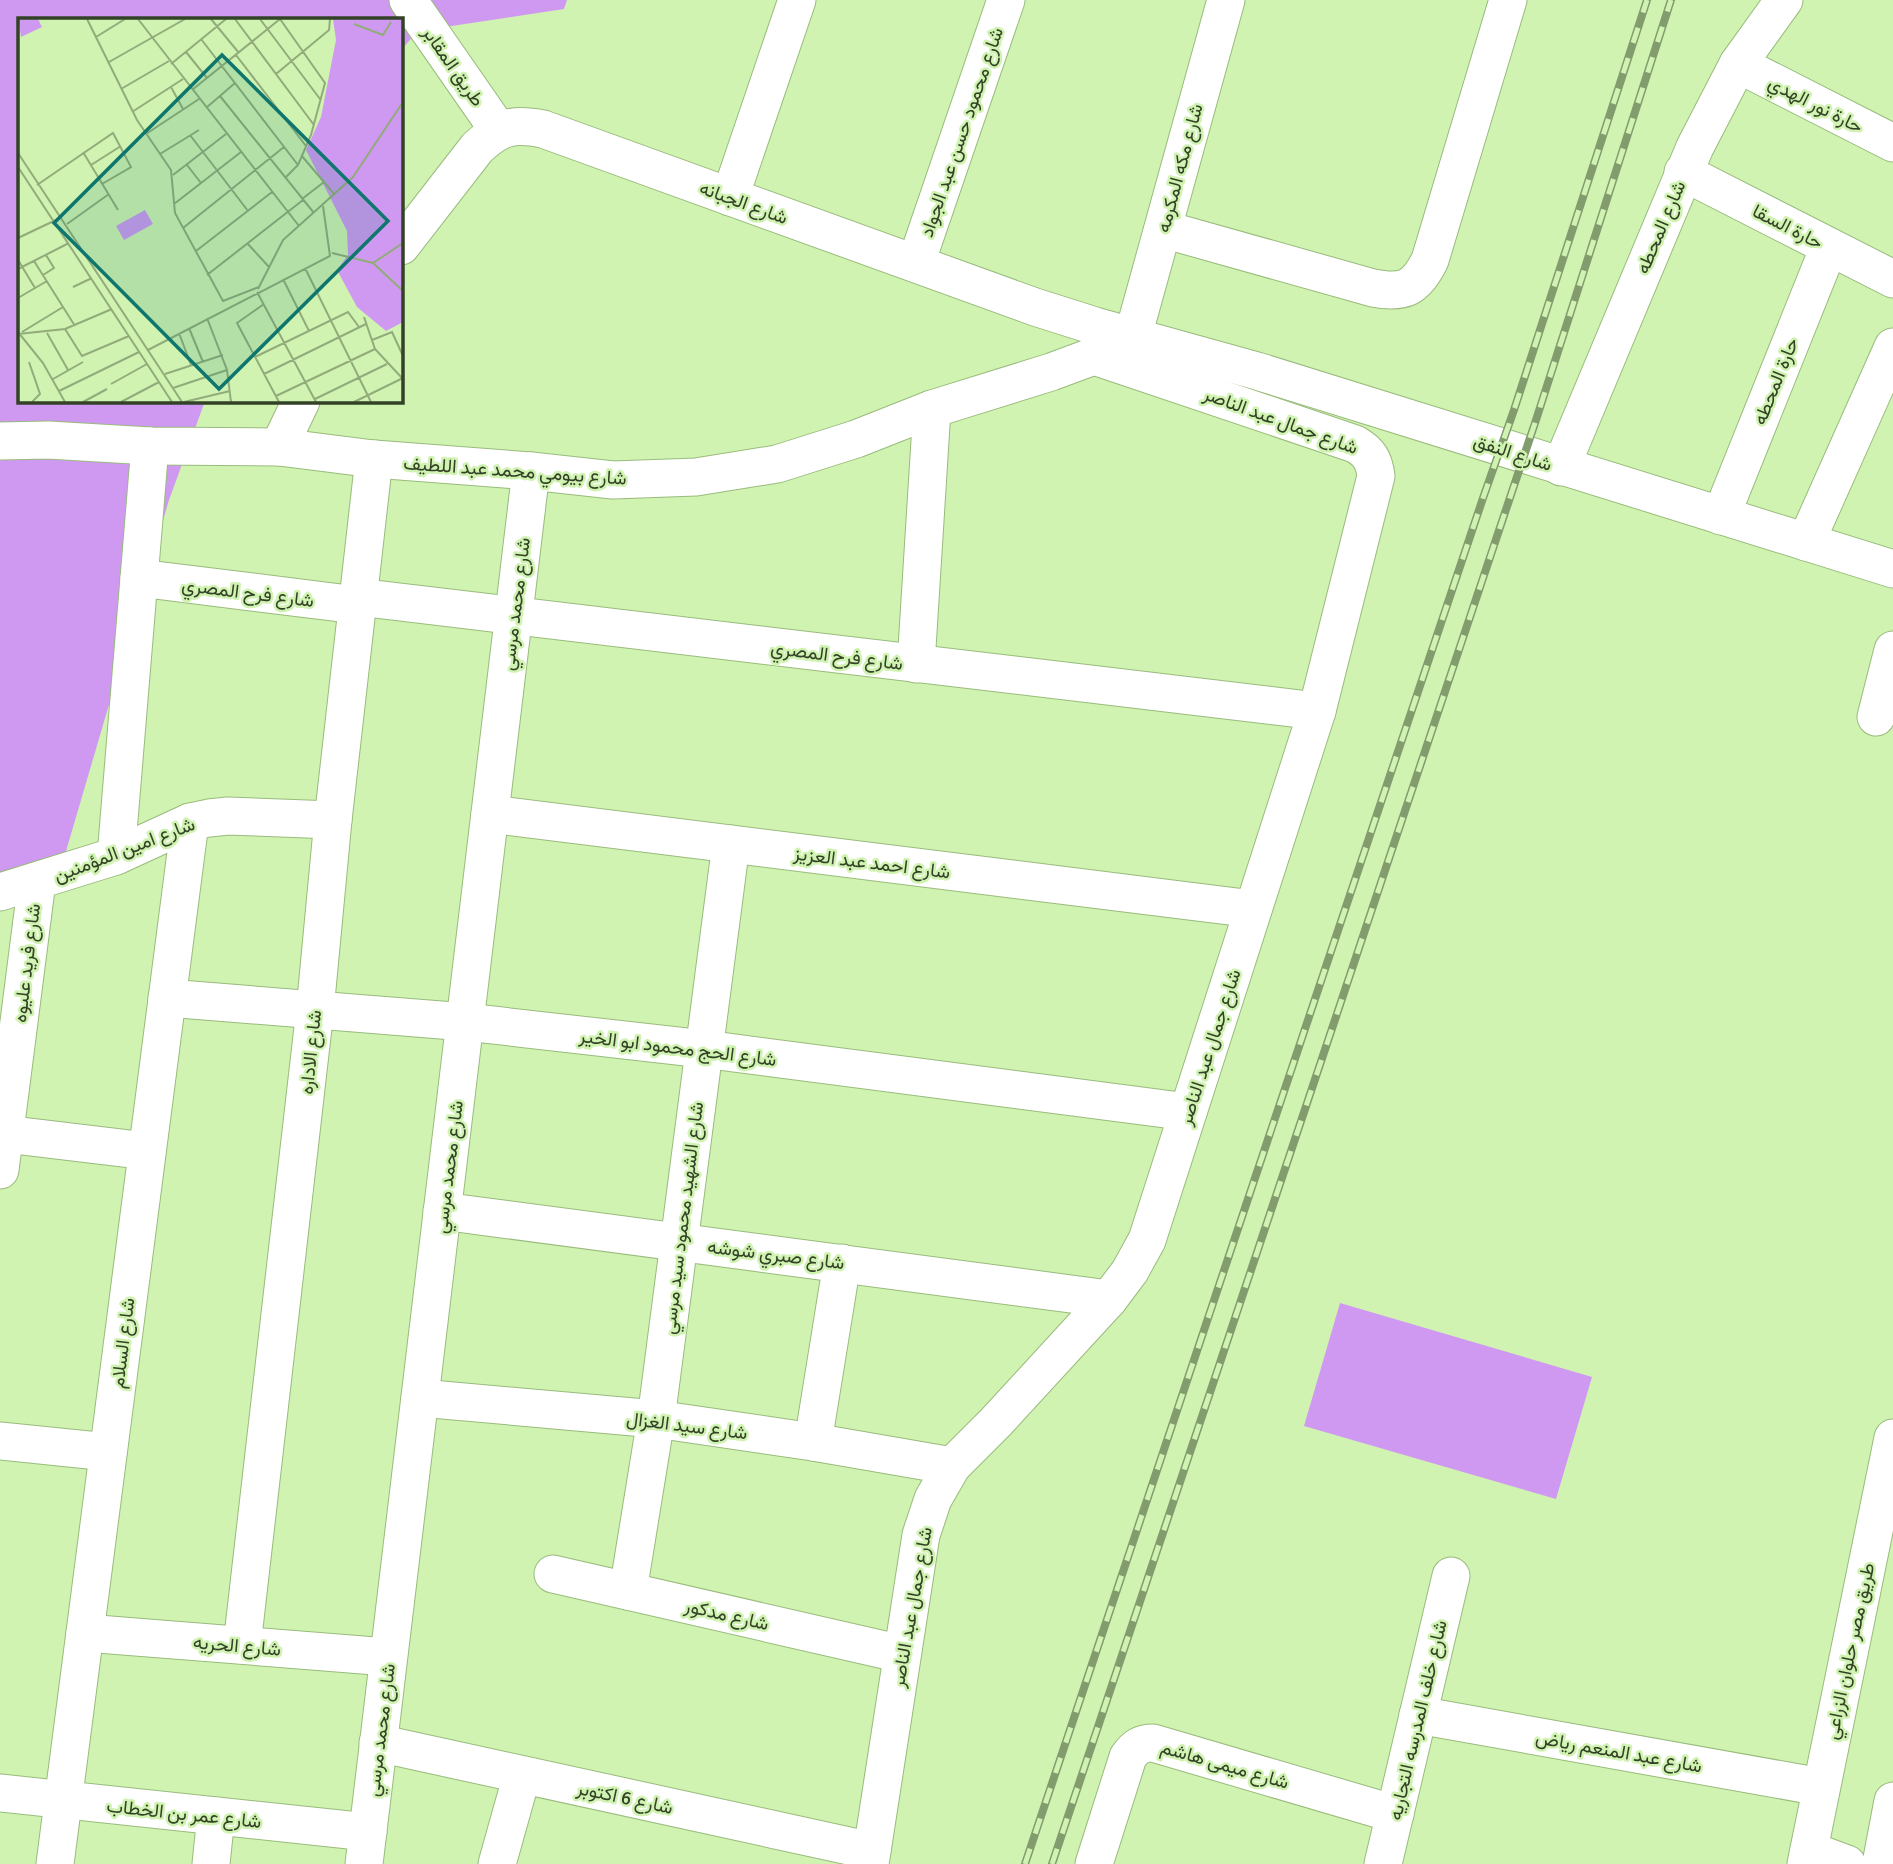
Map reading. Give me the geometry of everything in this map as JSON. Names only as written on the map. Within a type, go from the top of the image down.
[{"type":"street","name":"طريق المقابر","points":[[408,0],[499,131]]},
{"type":"street","points":[[730,197],[797,0]]},
{"type":"street","name":"شارع محمود حسن عبد الجواد","points":[[916,263],[1006,0]]},
{"type":"street","name":"شارع مكه المكرمه","points":[[1133,337],[1226,0]]},
{"type":"street","points":[[1163,229],[1373,288],[1391,291],[1408,287],[1422,276],[1430,260],[1508,0]]},
{"type":"street","name":"شارع المحطه","points":[[1561,467],[1683,172],[1738,64],[1784,0]]},
{"type":"street","name":"حارة نور الهدي","points":[[1738,64],[1893,143]]},
{"type":"street","name":"شارع الجبانه","points":[[499,131],[525,126],[543,129],[1035,307],[1133,337]]},
{"type":"street","points":[[402,245],[477,148],[490,135],[499,131]]},
{"type":"street","name":"حارة السقا","points":[[1683,172],[1893,279]]},
{"type":"street","name":"حارة المحطه","points":[[1721,516],[1829,247]]},
{"type":"street","name":"شارع النفق","points":[[1133,337],[1257,371],[1893,569]]},
{"type":"street","name":"شارع بيومي محمد عبد اللطيف","points":[[0,442],[48,440],[150,446],[279,447],[373,459],[613,480],[696,477],[777,464],[856,439],[932,409],[1094,356],[1133,337]]},
{"type":"street","points":[[1807,542],[1893,347]]},
{"type":"street","name":"شارع جمال عبد الناصر","points":[[871,1858],[921,1535],[933,1499],[952,1466],[1109,1299],[1130,1271],[1147,1240],[1317,711],[1376,476],[1374,463],[1367,451],[1342,439],[1094,356]]},
{"type":"street","points":[[279,447],[301,402]]},
{"type":"street","points":[[916,664],[932,409]]},
{"type":"street","points":[[116,856],[150,446]]},
{"type":"street","name":"شارع الاداره","points":[[242,1645],[315,1010],[373,459]]},
{"type":"street","name":"شارع محمد مرسي","points":[[366,1848],[531,471]]},
{"type":"street","name":"شارع فرح المصري","points":[[139,578],[514,615],[1317,711]]},
{"type":"street","points":[[1876,717],[1893,650]]},
{"type":"street","name":"شارع احمد عبد العزيز","points":[[490,814],[1253,909]]},
{"type":"street","name":"شارع امين المؤمنين","points":[[0,892],[116,856],[190,822],[228,816],[333,820]]},
{"type":"street","name":"شارع السلام","points":[[55,1864],[190,822]]},
{"type":"street","name":"شارع الشهيد محمود سيد مرسي","points":[[628,1591],[656,1419],[731,844]]},
{"type":"street","name":"شارع فريد عليوه","points":[[2,1152],[37,881]]},
{"type":"street","name":"شارع الحج محمود ابو الخير","points":[[167,998],[466,1022],[704,1049],[1188,1112]]},
{"type":"street","points":[[2,1152],[147,1151]]},
{"type":"street","name":"شارع صبري شوشه","points":[[442,1212],[1109,1299]]},
{"type":"street","points":[[813,1442],[842,1263]]},
{"type":"street","name":"شارع سيد الغزال","points":[[420,1398],[656,1419],[952,1466]]},
{"type":"street","name":"طريق مصر حلوان الزراعي","points":[[1807,1857],[1893,1438]]},
{"type":"street","points":[[0,1441],[108,1452]]},
{"type":"street","name":"شارع مدكور","points":[[553,1574],[901,1654]]},
{"type":"street","name":"شارع خلف المدرسه التجاريه","points":[[1383,1864],[1451,1576]]},
{"type":"street","name":"شارع الحريه","points":[[85,1633],[388,1657]]},
{"type":"street","name":"شارع عبد المنعم رياض","points":[[1418,1715],[1821,1787]]},
{"type":"street","name":"شارع 6 اكتوبر","points":[[378,1743],[871,1858]]},
{"type":"street","name":"شارع ميمى هاشم","points":[[1094,1864],[1128,1757],[1146,1743],[1395,1814]]},
{"type":"street","points":[[498,1864],[522,1775]]},
{"type":"street","name":"شارع عمر بن الخطاب","points":[[0,1793],[216,1816],[366,1848]]},
{"type":"street","points":[[1881,1864],[1893,1801]]},
{"type":"street","points":[[211,1864],[216,1816]]},
{"type":"street","points":[[1807,1857],[1847,1864]]},
{"type":"shaded area","points":[[0,0],[567,0],[564,9],[418,31],[402,49],[402,18],[18,18],[18,402],[205,402],[169,500],[64,858],[0,882]]},
{"type":"shaded area","points":[[1340,1303],[1592,1377],[1556,1499],[1304,1426]]},
{"type":"railway","points":[[1025,1864],[1514,410],[1647,0]]},
{"type":"railway","points":[[1052,1864],[1536,420],[1671,0]]}]
